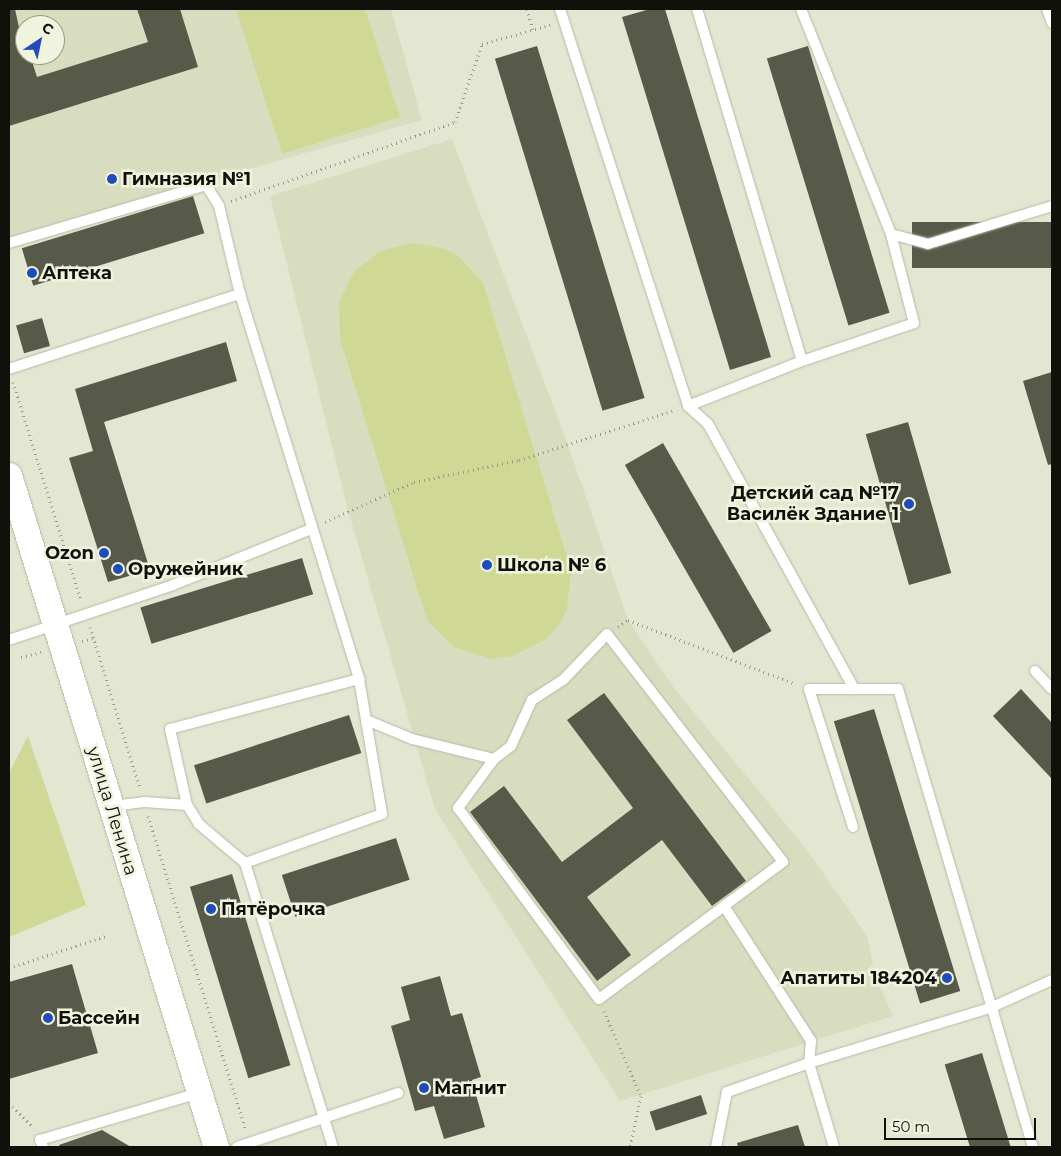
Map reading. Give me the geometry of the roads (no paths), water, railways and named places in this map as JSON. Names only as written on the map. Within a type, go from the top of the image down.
[{"type":"street","name":"улица Ленина","points":[[9,475],[216,1147]]},
{"type":"lane","points":[[560,9],[688,406],[708,424],[854,689]]},
{"type":"lane","points":[[697,9],[802,360]]},
{"type":"lane","points":[[688,406],[802,360],[914,323],[891,234],[801,9]]},
{"type":"lane","points":[[1047,9],[1052,23]]},
{"type":"lane","points":[[9,243],[206,186],[219,206],[240,294],[311,529],[359,679],[369,721],[382,814],[245,863]]},
{"type":"lane","points":[[891,234],[928,244],[1052,206]]},
{"type":"lane","points":[[9,369],[240,294]]},
{"type":"lane","points":[[11,639],[86,616],[311,529]]},
{"type":"lane","points":[[607,634],[783,862],[599,1000],[458,808],[494,759],[511,746],[532,700],[564,679],[607,634]]},
{"type":"lane","points":[[1035,671],[1052,689]]},
{"type":"lane","points":[[332,1147],[245,863],[199,824],[187,805],[170,729],[359,679]]},
{"type":"lane","points":[[853,827],[809,689],[898,689],[990,1008],[1033,1147]]},
{"type":"lane","points":[[369,721],[412,739],[494,759]]},
{"type":"lane","points":[[111,806],[144,802],[187,805]]},
{"type":"lane","points":[[724,906],[811,1041],[810,1063],[834,1147]]},
{"type":"lane","points":[[716,1147],[727,1092],[810,1063],[990,1008],[1052,980]]},
{"type":"lane","points":[[41,1144],[199,1093]]},
{"type":"lane","points":[[237,1147],[398,1093]]},
{"type":"place","name":"Гимназия №1","points":[[112,179]]},
{"type":"place","name":"Аптека","points":[[32,273]]},
{"type":"place","name":"Детский сад №17 Василёк Здание 1","points":[[909,504]]},
{"type":"place","name":"Ozon","points":[[104,553]]},
{"type":"place","name":"Школа № 6","points":[[487,565]]},
{"type":"place","name":"Оружейник","points":[[118,569]]},
{"type":"place","name":"Пятёрочка","points":[[211,909]]},
{"type":"place","name":"Апатиты 184204","points":[[947,978]]},
{"type":"place","name":"Бассейн","points":[[48,1018]]},
{"type":"place","name":"Магнит","points":[[424,1088]]}]
